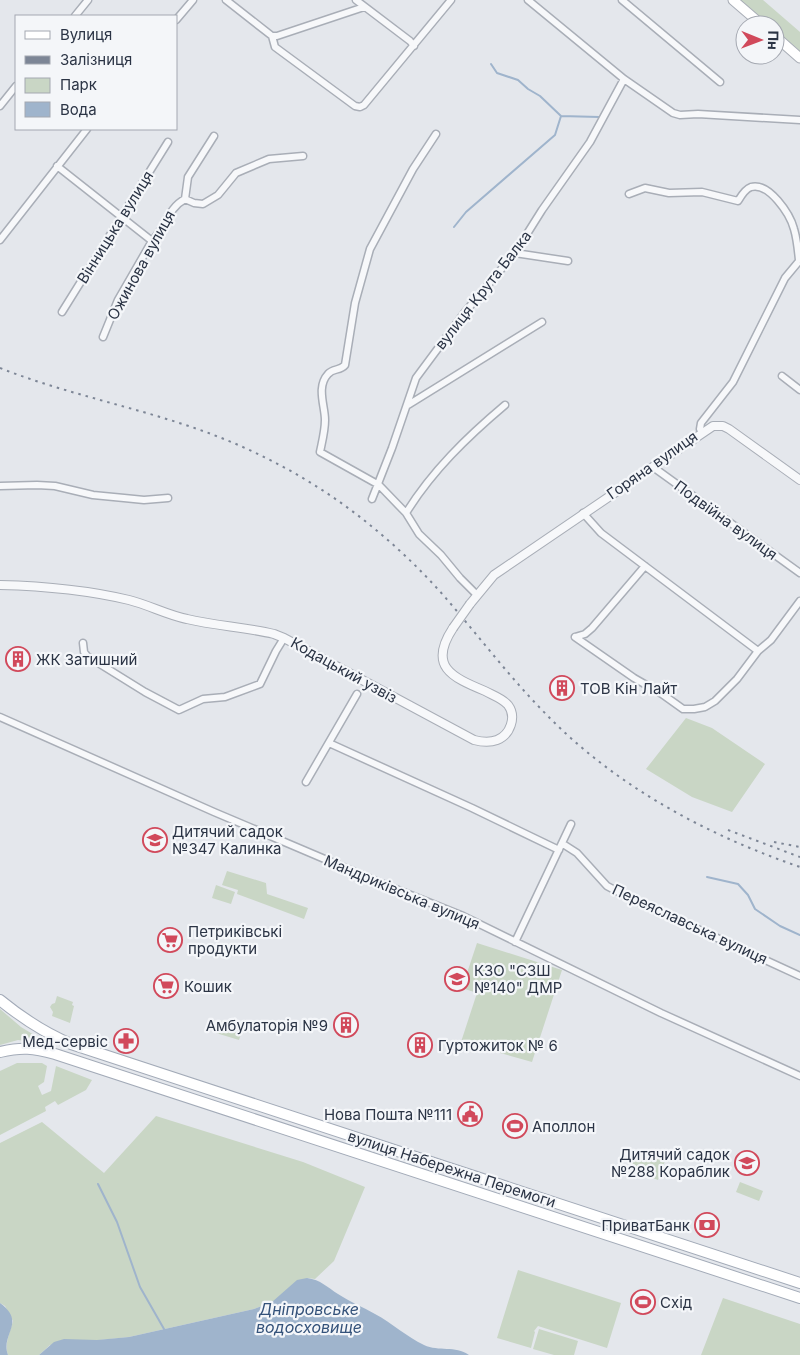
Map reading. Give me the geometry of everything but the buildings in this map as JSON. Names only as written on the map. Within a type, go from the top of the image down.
[{"type":"main road","points":[[732,0],[750,15]]},
{"type":"main road","points":[[785,45],[800,58]]},
{"type":"main road","name":"вулиця Набережна Перемоги","points":[[0,1000],[18,1015],[44,1031],[71,1044],[798,1282]]},
{"type":"main road","name":"вулиця Набережна Перемоги","points":[[3,1053],[18,1048],[40,1050],[796,1297]]},
{"type":"main road","points":[[450,1183],[455,1170]]},
{"type":"main road","points":[[796,1297],[798,1282]]},
{"type":"street","points":[[75,15],[88,0]]},
{"type":"street","points":[[178,18],[193,0]]},
{"type":"street","points":[[226,0],[272,36],[276,47],[357,107],[364,105],[423,35],[447,2]]},
{"type":"street","points":[[356,0],[414,46]]},
{"type":"street","points":[[528,0],[624,79],[673,113],[800,120]]},
{"type":"street","points":[[622,0],[720,82]]},
{"type":"street","points":[[272,36],[277,36],[364,7]]},
{"type":"street","name":"вулиця Крута Балка","points":[[372,499],[379,485],[416,378],[465,312],[515,253],[542,210],[590,142],[624,79]]},
{"type":"street","points":[[0,106],[15,87]]},
{"type":"street","points":[[0,240],[86,130]]},
{"type":"street","points":[[436,134],[413,169],[370,249],[355,303],[345,365],[341,369],[329,372],[324,379],[322,387],[321,395],[325,419],[320,452],[379,485],[406,513],[419,534],[477,595]]},
{"type":"street","name":"Ожинова вулиця","points":[[185,199],[188,177],[214,136]]},
{"type":"street","name":"Вінницька вулиця","points":[[62,312],[168,142]]},
{"type":"street","name":"Ожинова вулиця","points":[[185,199],[203,204],[218,195],[236,173],[269,159],[303,156]]},
{"type":"street","points":[[57,166],[152,241]]},
{"type":"street","points":[[628,194],[645,188],[669,193],[702,192],[738,201],[746,189],[759,187],[772,194],[791,220],[800,260]]},
{"type":"street","name":"Ожинова вулиця","points":[[103,337],[118,300],[152,241],[160,234],[176,204],[185,199]]},
{"type":"street","points":[[515,253],[568,261]]},
{"type":"street","name":"Горяна вулиця","points":[[470,604],[494,575],[702,433],[700,429],[701,423],[733,382],[785,278],[800,260]]},
{"type":"street","points":[[408,405],[542,322]]},
{"type":"street","points":[[782,376],[800,390]]},
{"type":"street","points":[[406,513],[432,474],[478,428],[505,405]]},
{"type":"street","points":[[702,433],[713,426],[723,426],[800,480]]},
{"type":"street","name":"Подвійна вулиця","points":[[653,467],[800,574]]},
{"type":"street","points":[[0,486],[55,486],[93,495],[144,500],[168,498]]},
{"type":"street","points":[[583,513],[601,533],[758,651]]},
{"type":"street","points":[[645,566],[592,628],[586,634],[575,637],[683,709],[694,710],[705,707],[715,701],[737,679],[758,651],[771,640],[800,601]]},
{"type":"street","name":"Кодацький узвіз","points":[[0,585],[52,588],[102,594],[131,601],[178,617],[261,631],[284,638],[474,740],[482,742],[496,740],[508,732],[512,718],[511,711],[502,700],[463,682],[454,675],[445,665],[442,653],[444,641],[470,604]]},
{"type":"street","points":[[83,643],[84,652],[87,656],[145,692],[179,710],[203,699],[226,697],[260,684],[276,650],[284,638]]},
{"type":"street","points":[[306,782],[357,694]]},
{"type":"street","name":"Мандриківська вулиця","points":[[0,717],[214,812],[462,916],[655,1010],[800,1076]]},
{"type":"street","name":"Переяславська вулиця","points":[[329,742],[472,808],[577,853],[607,886],[800,976]]},
{"type":"street","points":[[515,942],[572,824]]},
{"type":"green space","points":[[738,0],[763,0],[780,15],[755,15]]},
{"type":"green space","points":[[785,19],[800,32],[800,53],[785,40]]},
{"type":"green space","points":[[686,718],[712,728],[765,764],[732,812],[692,797],[646,769]]},
{"type":"green space","points":[[227,871],[266,883],[267,894],[308,908],[304,919],[237,894],[238,890],[222,885]]},
{"type":"green space","points":[[216,885],[235,892],[231,904],[212,898]]},
{"type":"green space","points":[[477,943],[562,970],[532,1062],[461,1042],[477,993],[462,988]]},
{"type":"green space","points":[[57,996],[73,1002],[72,1005],[74,1006],[70,1023],[52,1016],[53,1012],[50,1007],[55,1003]]},
{"type":"green space","points":[[0,1009],[21,1027],[49,1044],[18,1040],[0,1045]]},
{"type":"green space","points":[[219,1021],[243,1028],[239,1040],[216,1033]]},
{"type":"green space","points":[[17,1063],[42,1063],[47,1066],[44,1082],[38,1086],[42,1095],[51,1091],[56,1066],[92,1080],[86,1090],[58,1105],[55,1101],[45,1107],[46,1111],[0,1135],[0,1071]]},
{"type":"green space","points":[[156,1116],[303,1162],[365,1187],[334,1261],[315,1279],[308,1278],[272,1302],[254,1309],[129,1337],[50,1345],[39,1355],[8,1355],[7,1343],[13,1321],[5,1306],[0,1303],[0,1143],[42,1122],[104,1173]]},
{"type":"green space","points":[[646,1152],[666,1158],[658,1180],[628,1168],[636,1157]]},
{"type":"green space","points":[[740,1182],[763,1191],[759,1201],[736,1192]]},
{"type":"green space","points":[[518,1270],[621,1303],[607,1348],[538,1326],[534,1331],[531,1348],[497,1338]]},
{"type":"green space","points":[[723,1298],[800,1324],[800,1355],[701,1355]]},
{"type":"green space","points":[[539,1329],[578,1341],[574,1355],[554,1355],[533,1349]]},
{"type":"water","name":"Дніпровське водосховище","points":[[307,1278],[324,1284],[424,1345],[458,1350],[469,1355],[39,1355],[54,1342],[64,1339],[97,1340],[129,1337],[254,1309],[272,1302],[297,1280]]},
{"type":"water","points":[[0,1303],[8,1310],[12,1317],[6,1348],[8,1355],[0,1355]]},
{"type":"waterway","points":[[454,227],[466,212],[555,135],[561,116],[540,96],[518,80],[497,73],[491,64]]},
{"type":"waterway","points":[[561,116],[599,117]]},
{"type":"waterway","points":[[707,877],[738,884],[748,895],[755,909],[780,926],[800,935]]},
{"type":"waterway","points":[[98,1184],[117,1222],[140,1287],[164,1329]]},
{"type":"railway","points":[[0,368],[203,431],[258,454],[311,483],[358,515],[409,559],[444,596],[542,710],[569,737],[598,761],[661,804],[695,822],[729,839],[800,867]]},
{"type":"railway","points":[[728,830],[800,857]]},
{"type":"railway","points":[[774,842],[800,847]]},
{"type":"place","name":"ЖК Затишний","points":[[18,659]]},
{"type":"place","name":"ТОВ Кін Лайт","points":[[562,688]]},
{"type":"place","name":"Дитячий садок №347 Калинка","points":[[155,840]]},
{"type":"place","name":"Петриківські продукти","points":[[170,940]]},
{"type":"place","name":"КЗО \"СЗШ №140\" ДМР","points":[[457,979]]},
{"type":"place","name":"Кошик","points":[[166,986]]},
{"type":"place","name":"Амбулаторія №9","points":[[346,1025]]},
{"type":"place","name":"Мед-сервіс","points":[[126,1041]]},
{"type":"place","name":"Гуртожиток № 6","points":[[420,1045]]},
{"type":"place","name":"Нова Пошта №111","points":[[470,1114]]},
{"type":"place","name":"Аполлон","points":[[515,1126]]},
{"type":"place","name":"Дитячий садок №288 Кораблик","points":[[747,1163]]},
{"type":"place","name":"ПриватБанк","points":[[707,1225]]},
{"type":"place","name":"Схід","points":[[643,1302]]}]
